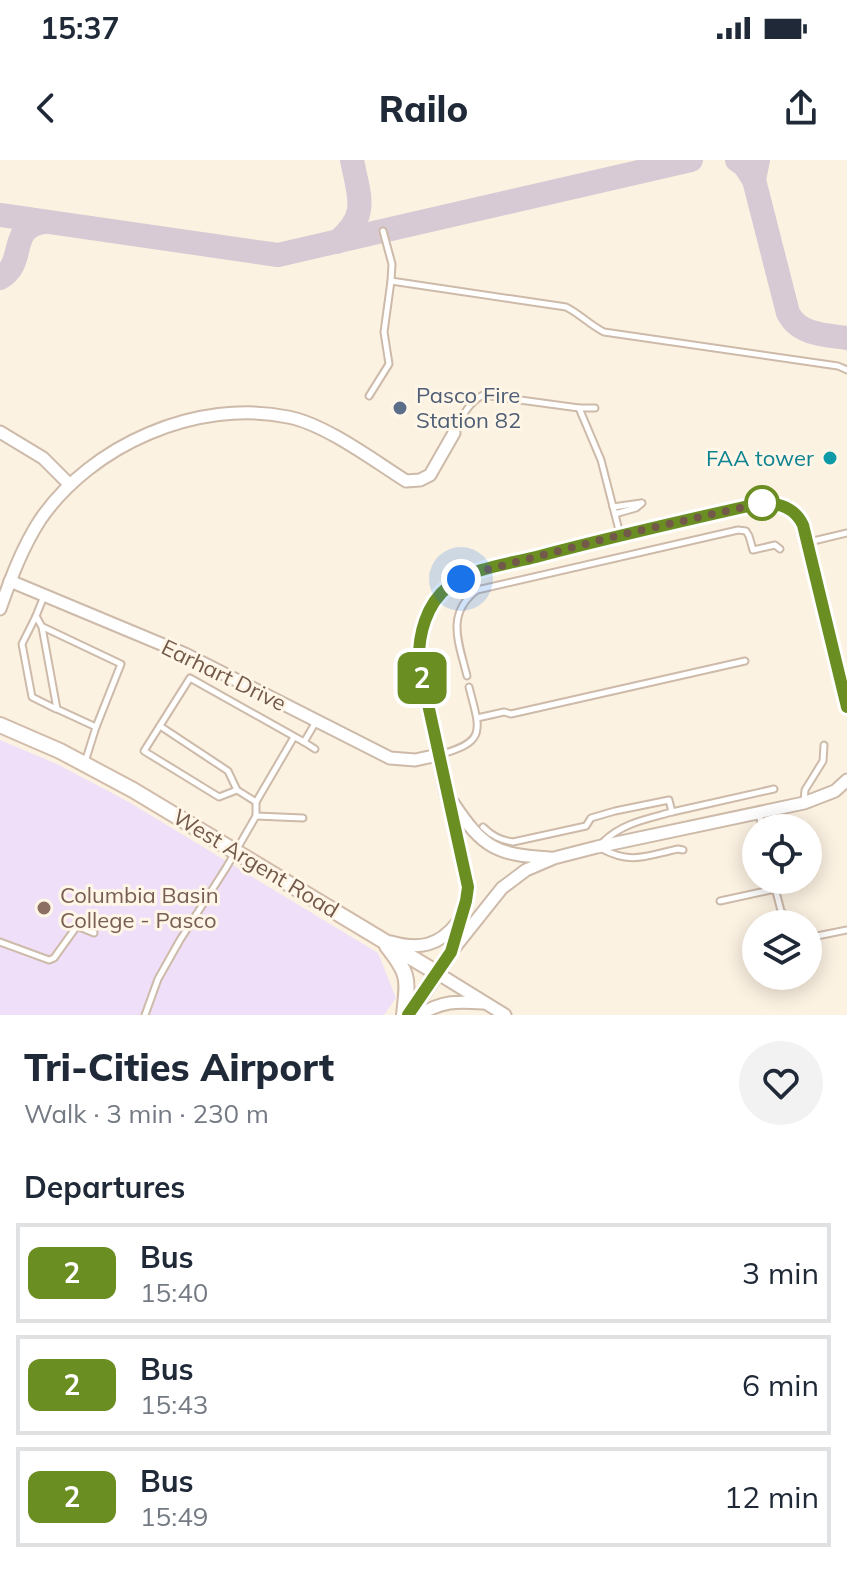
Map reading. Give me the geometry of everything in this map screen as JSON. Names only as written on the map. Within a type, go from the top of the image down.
[{"type":"main road","name":"West Argent Road","points":[[0,725],[85,763],[437,973]]},
{"type":"main road","points":[[382,939],[406,975],[406,1015]]},
{"type":"main road","points":[[406,1015],[437,973]]},
{"type":"street","points":[[0,609],[26,544],[41,519],[70,485],[97,462],[142,435],[219,415],[287,416],[314,425],[406,481],[420,480],[430,475],[454,433]]},
{"type":"street","points":[[0,432],[43,458],[70,485]]},
{"type":"street","points":[[451,952],[466,901],[467,876],[446,794],[418,648],[426,616],[448,586],[478,572],[620,535],[762,503],[787,507],[801,521],[808,542],[847,707]]},
{"type":"street","name":"Earhart Drive","points":[[10,581],[185,654],[390,758],[415,760],[438,755]]},
{"type":"street","points":[[437,973],[502,888],[526,870],[554,858],[597,847],[804,803],[835,791],[847,780]]},
{"type":"street","points":[[446,794],[474,833],[491,846],[512,855],[554,858]]},
{"type":"street","points":[[382,939],[402,945],[429,944],[442,939],[460,919]]},
{"type":"street","name":"West Argent Road","points":[[437,973],[505,1015]]},
{"type":"street","points":[[418,1015],[454,1001],[486,1003]]},
{"type":"lane","points":[[369,396],[389,364],[384,332],[392,264],[383,231]]},
{"type":"lane","points":[[391,281],[566,307],[604,332],[838,366],[847,370]]},
{"type":"lane","points":[[454,433],[474,400],[483,395],[595,408]]},
{"type":"lane","points":[[579,408],[601,460],[620,535]]},
{"type":"lane","points":[[467,676],[456,623],[463,602],[477,590],[742,529],[749,536],[753,550],[775,545],[780,549]]},
{"type":"lane","points":[[808,542],[847,533]]},
{"type":"lane","points":[[45,594],[22,644],[32,697],[96,727]]},
{"type":"lane","points":[[36,616],[42,627],[57,709]]},
{"type":"lane","points":[[42,627],[121,664],[85,763]]},
{"type":"lane","points":[[477,718],[504,712],[511,714],[745,661]]},
{"type":"lane","points":[[237,790],[219,797],[144,751],[190,678],[315,749]]},
{"type":"lane","points":[[438,755],[461,749],[469,744],[476,732],[477,718],[469,687]]},
{"type":"lane","points":[[304,742],[317,720]]},
{"type":"lane","points":[[160,726],[228,771],[237,790],[256,802]]},
{"type":"lane","points":[[145,1015],[158,979],[256,816],[256,802],[294,737]]},
{"type":"lane","points":[[804,803],[805,790],[823,761],[824,745]]},
{"type":"lane","points":[[683,850],[631,859],[597,847],[623,826],[774,789]]},
{"type":"lane","points":[[483,827],[503,841],[513,842],[586,826],[591,818],[669,800],[672,812]]},
{"type":"lane","points":[[256,816],[303,818]]},
{"type":"lane","points":[[720,901],[752,894]]},
{"type":"lane","points":[[0,942],[49,960],[54,958],[77,926],[94,933]]},
{"type":"lane","points":[[822,935],[847,930]]},
{"type":"shaded area","points":[[0,740],[57,764],[127,801],[378,953],[396,998],[384,1015],[0,1015]]},
{"type":"taxiway","points":[[337,242],[354,223],[360,205],[352,160]]},
{"type":"taxiway","points":[[0,215],[278,255],[691,160]]},
{"type":"taxiway","points":[[737,160],[754,180],[758,160]]},
{"type":"taxiway","points":[[754,180],[788,313],[806,330],[847,338]]},
{"type":"taxiway","points":[[0,278],[13,263],[25,231],[32,225],[44,222]]},
{"type":"bus line","name":"2","points":[[408,1015],[451,952],[468,887],[446,794],[418,648],[426,616],[448,586],[478,572],[620,535],[762,503],[780,504],[793,511],[803,525],[847,707]]},
{"type":"place","name":"Pasco Fire Station 82","points":[[400,408]]},
{"type":"place","name":"FAA tower","points":[[830,458]]},
{"type":"place","name":"Columbia Basin College - Pasco","points":[[44,908]]},
{"type":"route","points":[[461,579],[620,535],[762,503]]}]
